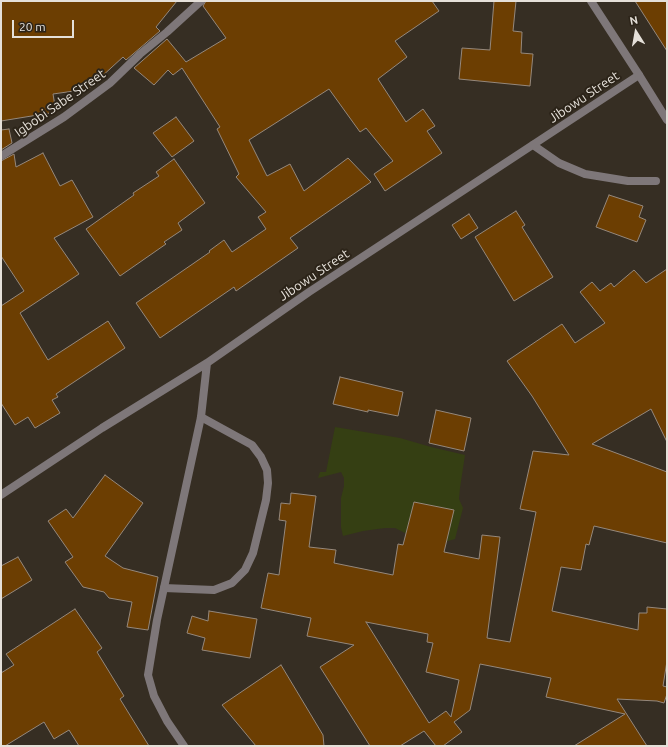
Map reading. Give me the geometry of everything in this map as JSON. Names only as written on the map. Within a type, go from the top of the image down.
[{"type":"street","name":"Igbobi Sabe Street","points":[[1,156],[64,117],[110,84],[140,54],[201,1]]},
{"type":"street","points":[[591,1],[667,120]]},
{"type":"street","name":"Jibowu Street","points":[[1,495],[102,428],[207,363],[309,292],[639,75]]},
{"type":"street","points":[[533,146],[559,163],[585,174],[628,181],[656,181]]},
{"type":"street","points":[[184,746],[167,721],[154,696],[148,675],[164,588],[201,417],[207,363]]},
{"type":"street","points":[[164,588],[214,590],[232,583],[245,570],[252,553],[266,500],[268,483],[267,470],[252,445],[201,417]]},
{"type":"green space","points":[[335,427],[400,438],[465,455],[459,499],[463,508],[455,539],[441,543],[413,537],[395,528],[363,531],[343,536],[341,527],[341,498],[344,478],[341,472],[318,478],[320,472],[326,472]]},
{"type":"building","points":[[1,1],[177,1],[156,27],[160,31],[126,60],[123,57],[88,89],[53,94],[56,112],[1,121]]},
{"type":"building","points":[[206,1],[432,1],[439,11],[395,41],[407,57],[378,79],[406,122],[423,109],[435,126],[427,131],[442,153],[385,191],[374,174],[393,161],[366,128],[360,132],[329,89],[249,140],[267,176],[290,164],[304,191],[348,158],[371,182],[290,238],[298,248],[236,291],[234,287],[160,338],[136,303],[210,252],[209,251],[224,240],[232,252],[266,229],[258,217],[266,212],[236,177],[239,174],[217,129],[220,127],[182,68],[173,75],[168,70],[154,85],[134,68],[167,39],[186,62],[226,38],[203,6]]},
{"type":"building","points":[[494,1],[516,1],[513,31],[522,32],[521,53],[533,54],[530,86],[459,79],[462,48],[490,50]]},
{"type":"building","points":[[635,1],[667,1],[667,51]]},
{"type":"building","points":[[176,117],[194,141],[172,157],[153,133]]},
{"type":"building","points":[[9,129],[12,143],[1,150],[1,130]]},
{"type":"building","points":[[43,153],[60,186],[72,180],[93,217],[54,238],[79,274],[20,313],[48,360],[108,321],[125,348],[56,394],[58,397],[52,400],[60,413],[35,428],[28,417],[15,425],[1,403],[1,306],[24,291],[1,256],[1,161],[14,154],[16,167]]},
{"type":"building","points":[[174,159],[205,203],[178,223],[182,230],[164,242],[166,244],[120,276],[86,229],[134,195],[133,193],[159,176],[156,172]]},
{"type":"building","points":[[609,195],[643,206],[639,217],[646,220],[637,242],[596,227]]},
{"type":"building","points":[[516,211],[525,225],[522,227],[553,277],[514,301],[475,237]]},
{"type":"building","points":[[469,214],[478,228],[461,239],[452,225]]},
{"type":"building","points":[[667,269],[667,442],[651,409],[592,444],[667,472],[667,543],[594,526],[589,545],[586,544],[581,570],[561,567],[552,611],[638,630],[639,613],[647,613],[647,607],[667,609],[667,661],[663,686],[667,687],[667,694],[664,703],[657,701],[617,699],[647,746],[574,746],[625,714],[546,697],[551,678],[480,664],[470,710],[454,722],[462,732],[443,746],[436,746],[424,731],[400,746],[370,746],[320,667],[354,645],[307,636],[311,618],[261,608],[268,573],[279,575],[286,521],[279,520],[281,503],[290,504],[291,493],[316,496],[309,547],[336,550],[334,563],[393,575],[398,544],[403,545],[414,502],[454,510],[444,552],[479,559],[482,535],[500,537],[487,638],[510,642],[536,512],[520,509],[533,451],[569,455],[532,396],[507,361],[562,324],[575,343],[605,323],[580,292],[592,282],[600,291],[611,283],[614,287],[634,270],[646,283]],"holes":[[[366,622],[428,634],[427,642],[433,643],[426,672],[459,680],[451,717],[446,711],[429,723]]]},
{"type":"building","points":[[340,377],[403,392],[398,416],[368,410],[368,412],[333,404]]},
{"type":"building","points":[[436,410],[471,418],[464,451],[429,443]]},
{"type":"building","points":[[105,475],[143,503],[105,556],[123,568],[158,577],[148,630],[127,627],[132,602],[109,598],[104,592],[83,587],[65,562],[73,557],[48,521],[66,509],[73,518]]},
{"type":"building","points":[[18,557],[32,580],[1,599],[1,566]]},
{"type":"building","points":[[75,609],[102,648],[97,652],[124,696],[120,699],[149,746],[79,746],[69,730],[54,739],[44,722],[5,746],[1,746],[1,673],[14,665],[6,654]]},
{"type":"building","points":[[209,611],[257,619],[250,658],[202,650],[205,638],[187,633],[192,616],[208,621]]},
{"type":"building","points":[[281,665],[323,735],[324,746],[256,746],[222,705]]}]
